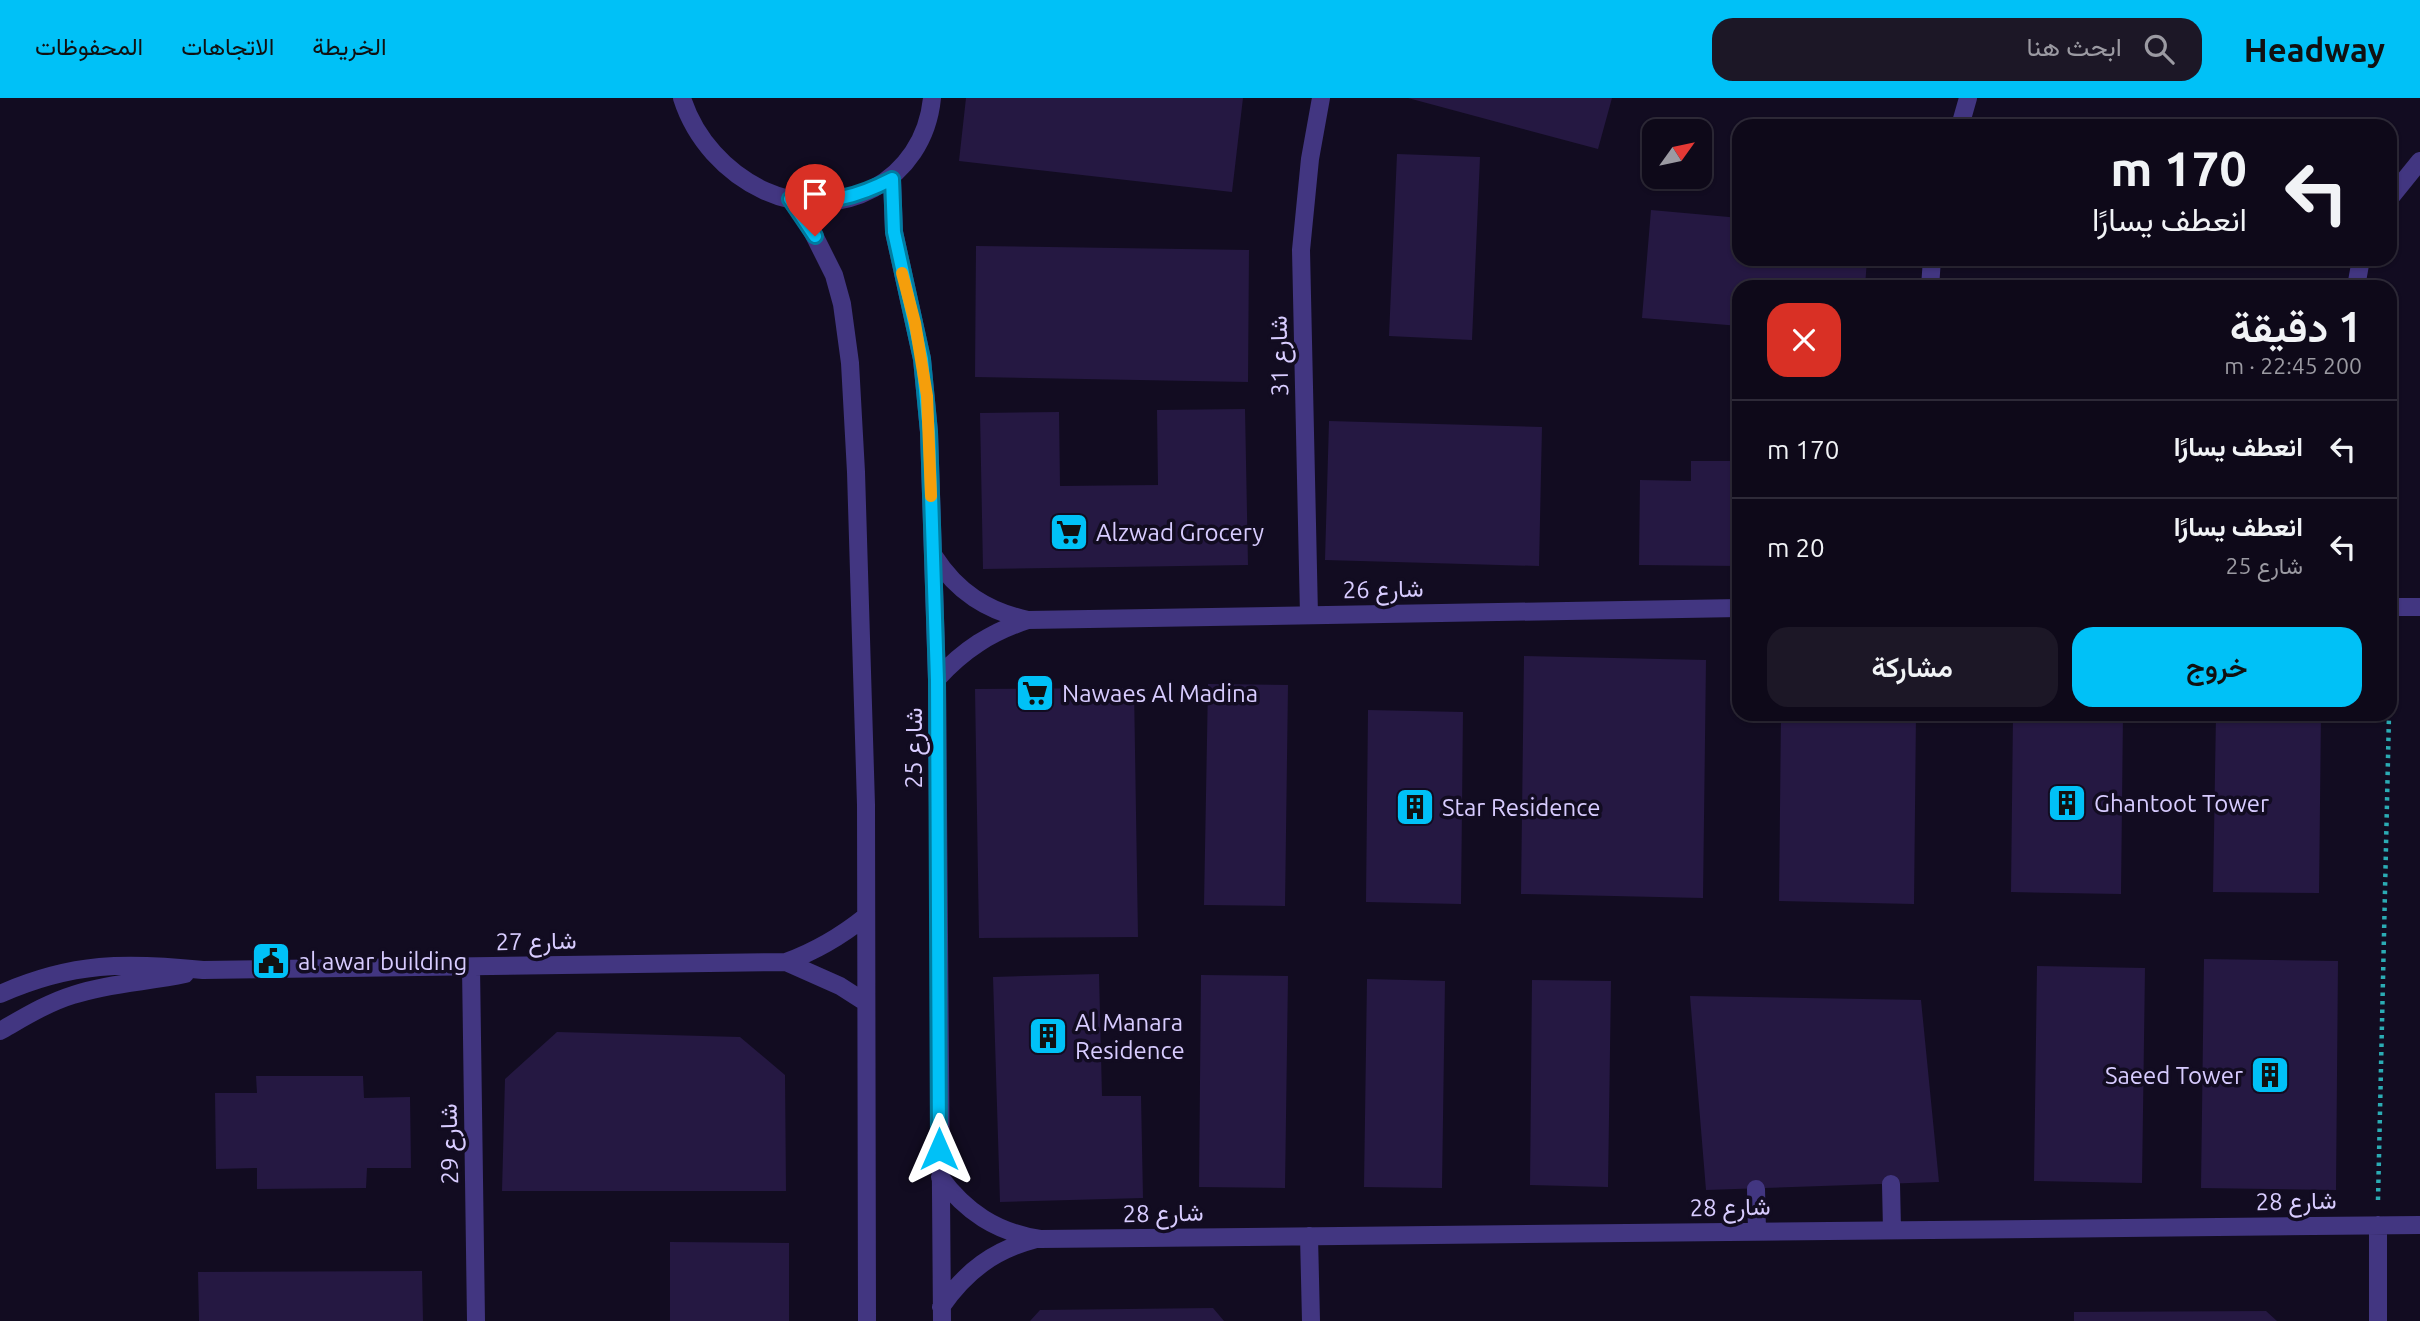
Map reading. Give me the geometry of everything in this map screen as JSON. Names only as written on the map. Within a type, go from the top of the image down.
[{"type":"street","points":[[682,98],[695,129],[709,149],[727,166],[757,186],[790,199],[817,202],[843,199],[869,191],[892,179],[917,148],[926,129],[932,98]]},
{"type":"street","name":"شارع 31","points":[[1308,615],[1301,250],[1310,159],[1321,98]]},
{"type":"street","points":[[1962,119],[1968,98]]},
{"type":"street","points":[[2397,189],[2420,161]]},
{"type":"street","name":"شارع 25","points":[[892,179],[894,232],[915,323],[927,396],[937,680],[942,1314]]},
{"type":"street","name":"شارع 25","points":[[790,199],[808,223],[834,275],[847,334],[857,499],[866,805],[867,1321]]},
{"type":"street","name":"شارع 26","points":[[934,556],[945,573],[974,599],[990,609],[1028,620],[1732,608]]},
{"type":"street","points":[[2397,607],[2420,607]]},
{"type":"street","name":"شارع 26","points":[[937,680],[968,648],[987,636],[1028,620]]},
{"type":"street","name":"شارع 27","points":[[0,994],[26,982],[92,967],[126,964],[203,970],[786,962],[840,937],[865,917]]},
{"type":"street","name":"شارع 27","points":[[786,962],[840,986],[865,1002]]},
{"type":"street","name":"شارع 29","points":[[471,967],[476,1321]]},
{"type":"street","name":"شارع 27","points":[[0,1031],[35,1011],[72,995],[104,986],[136,983],[203,970]]},
{"type":"street","name":"شارع 28","points":[[940,1177],[951,1193],[982,1219],[1000,1229],[1040,1239],[2420,1225]]},
{"type":"street","points":[[1891,1184],[1892,1230]]},
{"type":"street","points":[[1756,1189],[1757,1231]]},
{"type":"street","points":[[2378,1225],[2378,1321]]},
{"type":"street","points":[[1310,1236],[1311,1321]]},
{"type":"street","name":"شارع 28","points":[[942,1314],[967,1275],[983,1261],[1000,1251],[1040,1239]]},
{"type":"path","points":[[2378,1225],[2389,721]]},
{"type":"building","points":[[966,98],[1243,98],[1232,192],[959,161]]},
{"type":"building","points":[[1408,98],[1612,98],[1598,149]]},
{"type":"building","points":[[1397,154],[1480,157],[1472,340],[1389,336]]},
{"type":"building","points":[[1651,210],[1732,217],[1732,266],[1866,266],[1866,280],[1732,280],[1732,325],[1642,318]]},
{"type":"building","points":[[976,246],[1249,250],[1248,382],[975,377]]},
{"type":"building","points":[[1245,409],[1248,565],[983,569],[980,413],[1059,412],[1060,486],[1158,485],[1157,410]]},
{"type":"building","points":[[1329,421],[1542,427],[1539,566],[1325,560]]},
{"type":"building","points":[[1691,461],[1732,461],[1732,566],[1639,565],[1640,480],[1691,481]]},
{"type":"building","points":[[1524,656],[1706,660],[1703,898],[1521,894]]},
{"type":"building","points":[[1208,684],[1288,685],[1285,906],[1204,905]]},
{"type":"building","points":[[1134,688],[1138,937],[979,938],[975,689]]},
{"type":"building","name":"Star Residence","points":[[1368,710],[1463,712],[1461,904],[1366,902]]},
{"type":"building","points":[[1781,721],[1916,721],[1914,904],[1779,901]]},
{"type":"building","name":"Ghantoot Tower","points":[[2013,721],[2123,721],[2121,894],[2011,892]]},
{"type":"building","points":[[2216,721],[2321,721],[2319,893],[2213,892]]},
{"type":"building","points":[[2337,721],[2370,721],[2370,723]]},
{"type":"building","name":"Saeed Tower","points":[[2204,959],[2338,961],[2336,1190],[2201,1188]]},
{"type":"building","points":[[2037,966],[2145,968],[2142,1183],[2034,1181]]},
{"type":"building","name":"Al Manara Residence","points":[[1099,974],[1102,1096],[1141,1096],[1143,1198],[1000,1202],[993,977]]},
{"type":"building","points":[[1201,975],[1288,976],[1285,1188],[1199,1187]]},
{"type":"building","points":[[1367,979],[1445,981],[1442,1188],[1364,1187]]},
{"type":"building","points":[[1532,980],[1611,981],[1608,1187],[1530,1185]]},
{"type":"building","points":[[1690,996],[1921,1000],[1939,1182],[1706,1190]]},
{"type":"building","points":[[557,1032],[740,1037],[785,1075],[786,1191],[502,1191],[505,1079]]},
{"type":"building","points":[[256,1076],[363,1076],[364,1098],[410,1097],[411,1168],[367,1168],[366,1188],[257,1189],[257,1168],[216,1169],[215,1093],[257,1093]]},
{"type":"building","points":[[670,1242],[789,1243],[789,1321],[670,1321]]},
{"type":"building","points":[[422,1271],[423,1321],[199,1321],[198,1272]]},
{"type":"building","points":[[1213,1308],[1224,1321],[1030,1321],[1040,1310]]},
{"type":"building","points":[[2266,1311],[2277,1321],[2074,1321],[2074,1312]]},
{"type":"slow traffic","points":[[902,273],[915,323],[927,396],[931,496]]},
{"type":"place","name":"Alzwad Grocery","points":[[1069,532]]},
{"type":"place","name":"Nawaes Al Madina","points":[[1035,693]]},
{"type":"place","name":"Ghantoot Tower","points":[[2067,803]]},
{"type":"place","name":"Star Residence","points":[[1415,807]]},
{"type":"place","name":"al awar building","points":[[271,961]]},
{"type":"place","name":"Al Manara Residence","points":[[1048,1036]]},
{"type":"place","name":"Saeed Tower","points":[[2270,1075]]},
{"type":"route","points":[[815,236],[790,199],[817,202],[843,199],[869,191],[892,179],[894,232],[922,359],[929,432],[937,680],[939,1149]]}]
